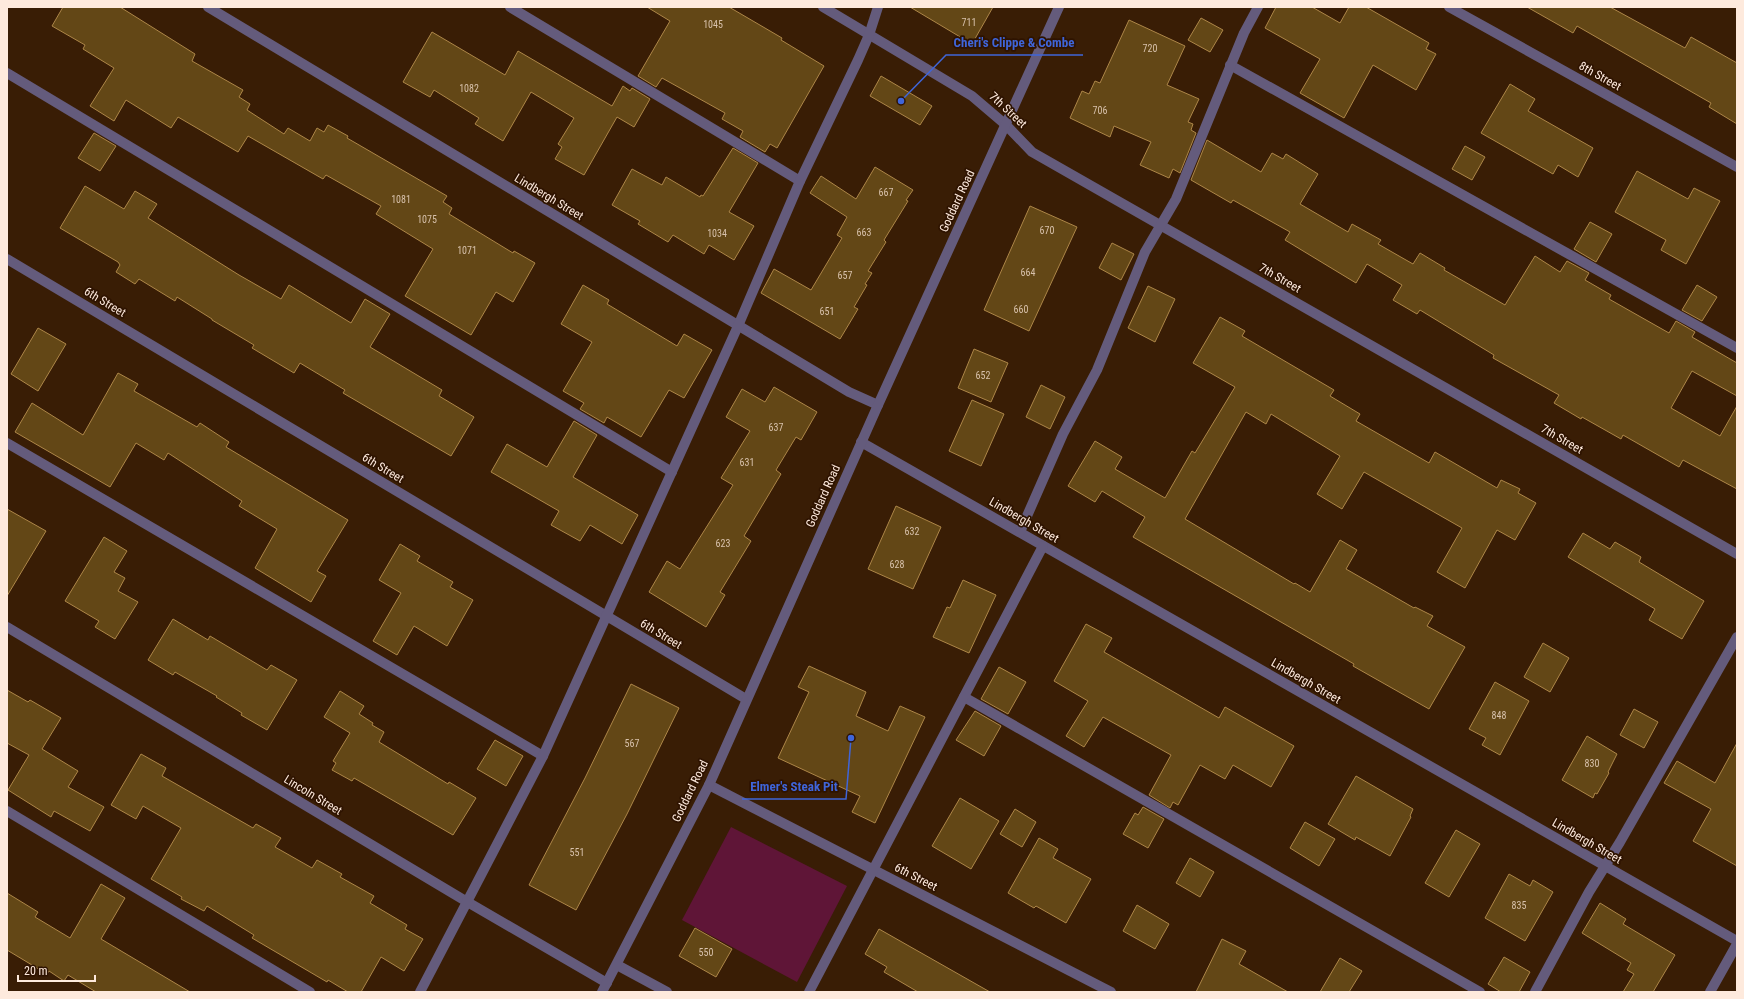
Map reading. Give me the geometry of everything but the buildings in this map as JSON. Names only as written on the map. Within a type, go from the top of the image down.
[{"type":"street","name":"Lindbergh Street","points":[[208,7],[849,392],[878,405]]},
{"type":"street","points":[[510,7],[800,181]]},
{"type":"street","name":"7th Street","points":[[823,7],[972,96],[1006,125],[1032,152],[1737,554]]},
{"type":"street","points":[[420,992],[543,756],[738,326],[800,181],[869,35],[878,7]]},
{"type":"street","name":"Goddard Road","points":[[605,988],[709,785],[878,405],[1059,7]]},
{"type":"street","points":[[1020,532],[1063,434],[1097,370],[1145,252],[1176,199],[1244,32],[1258,7]]},
{"type":"street","name":"8th Street","points":[[1449,7],[1737,167]]},
{"type":"street","points":[[1230,65],[1737,348]]},
{"type":"street","points":[[7,73],[672,472]]},
{"type":"street","name":"6th Street","points":[[7,259],[746,699]]},
{"type":"street","name":"Lindbergh Street","points":[[862,442],[1605,866],[1737,943]]},
{"type":"street","points":[[7,443],[543,756]]},
{"type":"street","points":[[810,992],[1043,546]]},
{"type":"street","name":"Lincoln Street","points":[[7,627],[468,902],[605,988]]},
{"type":"street","points":[[1535,992],[1589,892],[1737,636]]},
{"type":"street","points":[[964,697],[1480,992]]},
{"type":"street","name":"6th Street","points":[[709,785],[1111,992]]},
{"type":"street","points":[[7,811],[310,992]]},
{"type":"street","points":[[1710,992],[1737,943]]},
{"type":"street","points":[[617,965],[667,992]]},
{"type":"shaded area","points":[[731,827],[847,886],[797,982],[682,920]]},
{"type":"place","name":"Cheri's Clippe & Combe","points":[[901,101]]},
{"type":"place","name":"Elmer's Steak Pit","points":[[851,738]]}]
